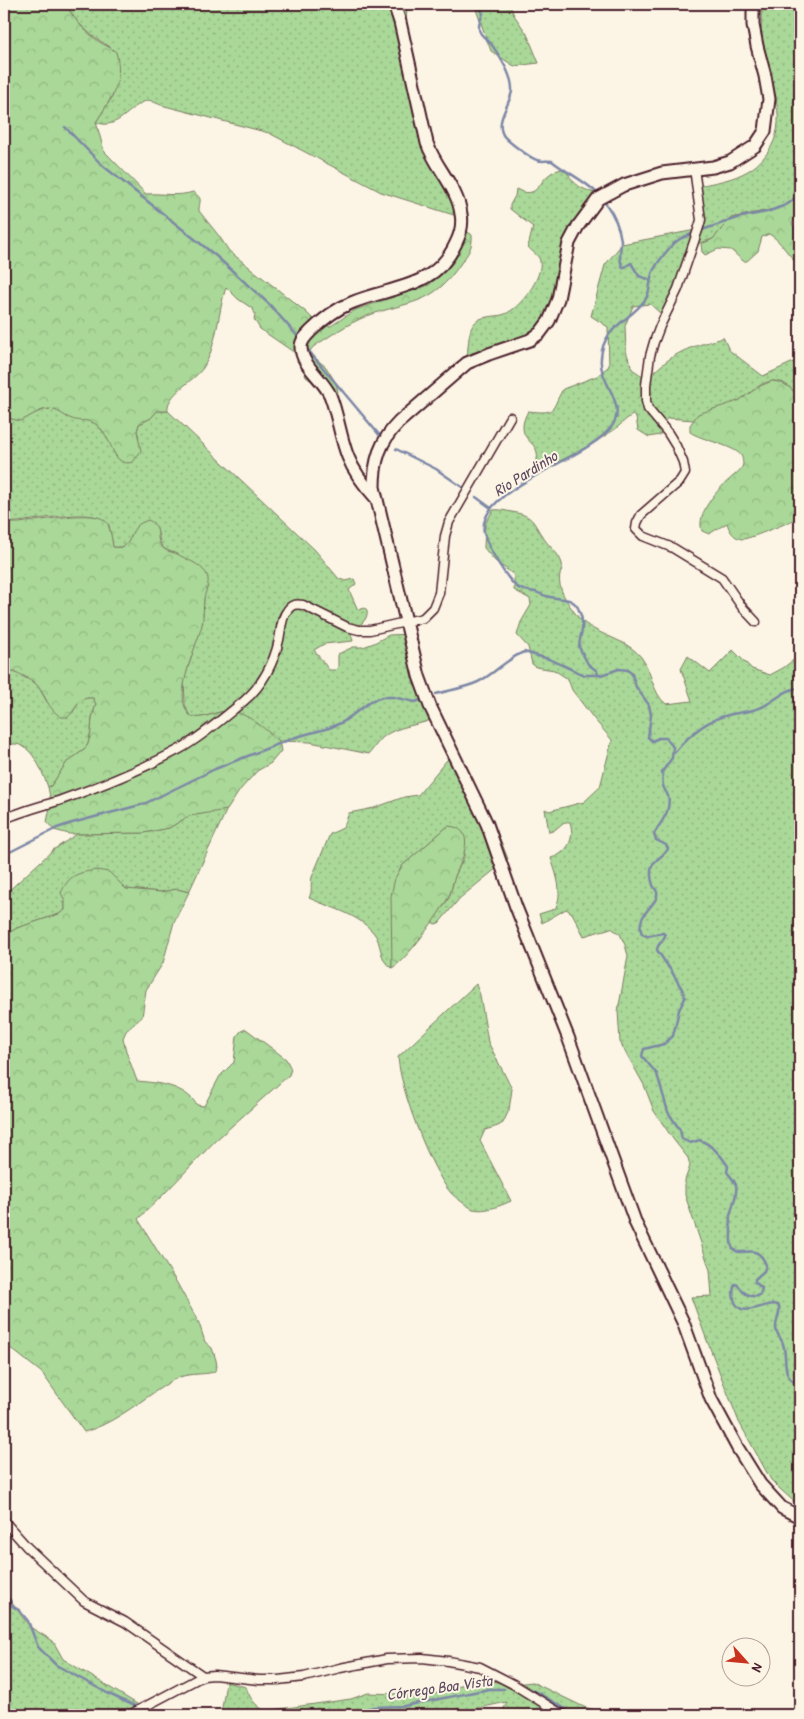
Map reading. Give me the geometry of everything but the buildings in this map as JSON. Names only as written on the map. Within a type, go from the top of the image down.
[{"type":"main road","points":[[375,497],[352,464],[328,391],[307,363],[301,346],[306,336],[336,310],[353,302],[413,283],[435,271],[445,261],[457,240],[461,227],[461,213],[450,186],[430,154],[400,22],[394,4]]},
{"type":"main road","points":[[753,4],[753,25],[769,99],[765,131],[755,146],[730,162],[712,167],[662,173],[637,180],[598,199],[578,226],[569,243],[558,300],[549,322],[540,333],[530,340],[467,363],[394,428],[381,446],[375,464],[374,487],[419,676],[430,706],[487,824],[516,907],[568,1036],[636,1224],[683,1322],[711,1398],[737,1447],[768,1495],[782,1508],[800,1517]]},
{"type":"street","points":[[694,168],[701,220],[678,289],[657,334],[650,356],[646,386],[648,409],[676,446],[683,462],[685,473],[680,482],[641,516],[636,529],[643,536],[673,548],[722,578],[742,607],[756,622]]},
{"type":"street","points":[[4,819],[17,813],[61,800],[135,770],[180,748],[210,729],[246,699],[262,679],[271,665],[276,652],[284,616],[292,606],[297,604],[303,605],[347,627],[359,630],[379,628],[423,618],[437,600],[446,528],[510,417]]},
{"type":"street","points":[[4,1521],[27,1547],[84,1601],[125,1622],[203,1676]]},
{"type":"street","points":[[128,1715],[203,1676],[214,1675],[278,1680],[304,1677],[387,1659],[422,1658],[480,1667],[520,1688],[563,1715]]},
{"type":"green space","points":[[4,4],[66,4],[72,15],[84,29],[98,41],[116,52],[118,72],[115,89],[96,122],[104,151],[146,194],[176,195],[193,192],[199,196],[199,211],[229,251],[315,321],[325,326],[331,326],[355,310],[429,285],[444,269],[460,231],[468,232],[472,235],[472,243],[468,253],[450,277],[430,295],[360,319],[313,347],[310,351],[326,367],[336,383],[338,392],[336,399],[306,377],[300,358],[260,329],[254,319],[253,309],[238,299],[226,287],[208,360],[199,373],[171,399],[168,411],[157,411],[151,418],[139,424],[137,431],[141,451],[133,462],[126,463],[116,456],[105,435],[94,423],[75,420],[55,410],[48,409],[20,421],[4,417]]},
{"type":"green space","points":[[66,4],[407,4],[406,27],[426,109],[430,141],[460,217],[381,192],[269,133],[161,105],[149,100],[139,104],[113,123],[102,124],[96,122],[113,96],[110,47],[85,29]]},
{"type":"green space","points":[[474,4],[509,4],[527,34],[539,63],[514,66],[491,51]]},
{"type":"green space","points":[[761,4],[800,4],[800,196],[789,204],[775,209],[731,218],[713,239],[690,246],[683,262],[684,283],[677,301],[668,311],[660,313],[650,304],[633,306],[625,326],[626,351],[632,369],[641,375],[651,375],[682,351],[723,337],[729,350],[763,376],[800,359],[800,397],[788,386],[778,381],[764,383],[740,400],[710,410],[693,420],[668,418],[662,423],[660,435],[649,437],[638,430],[636,418],[633,415],[596,442],[537,471],[534,469],[537,460],[536,449],[526,437],[523,426],[528,411],[549,411],[554,406],[563,389],[597,376],[609,366],[608,327],[591,316],[605,265],[622,244],[701,229],[695,187],[731,178],[750,170],[765,156],[774,140],[777,129],[777,105],[764,50],[761,30]]},
{"type":"green space","points":[[562,169],[581,187],[608,196],[578,228],[545,324],[530,334],[484,348],[467,359],[469,337],[473,325],[480,319],[511,311],[529,292],[538,276],[540,261],[537,255],[528,247],[533,227],[510,209],[516,189],[529,193],[536,189],[551,173]]},
{"type":"green space","points":[[800,196],[800,215],[792,223],[795,229],[800,229],[800,265],[769,234],[762,237],[758,251],[747,261],[743,261],[731,250],[718,249],[705,255],[702,252],[701,244],[713,239],[731,218],[775,209],[789,204]]},
{"type":"green space","points":[[772,381],[785,385],[800,397],[800,517],[743,539],[735,536],[727,523],[709,534],[702,531],[702,517],[709,502],[719,489],[740,470],[743,463],[739,453],[726,446],[695,435],[690,432],[690,425],[698,414],[738,401],[760,386]]},
{"type":"green space","points":[[51,409],[95,423],[109,438],[116,457],[139,437],[137,431],[139,424],[151,418],[157,411],[168,411],[315,550],[339,579],[346,581],[354,579],[356,584],[349,590],[358,610],[365,608],[367,614],[365,620],[350,629],[353,641],[324,644],[314,650],[329,670],[335,670],[338,667],[338,654],[353,647],[363,647],[389,635],[412,634],[418,663],[438,717],[394,730],[380,740],[369,754],[310,742],[279,741],[240,714],[230,711],[194,718],[189,715],[185,705],[184,680],[202,623],[204,599],[195,564],[163,548],[157,529],[136,527],[125,545],[113,547],[109,525],[99,518],[91,516],[67,516],[4,523],[4,417],[19,419]]},
{"type":"green space","points":[[493,510],[520,514],[533,521],[562,563],[559,580],[569,605],[582,621],[590,627],[626,644],[641,657],[658,694],[666,704],[692,701],[681,669],[688,656],[710,673],[733,650],[752,669],[770,675],[800,655],[800,731],[794,736],[800,754],[800,1507],[771,1480],[739,1422],[691,1297],[712,1296],[710,1270],[685,1195],[685,1180],[690,1166],[688,1158],[654,1111],[644,1085],[620,1042],[618,1011],[628,956],[625,945],[620,934],[611,928],[584,936],[572,913],[566,909],[542,923],[539,914],[555,909],[558,903],[559,890],[551,858],[566,849],[572,834],[570,822],[564,823],[549,832],[545,809],[549,811],[584,802],[600,787],[612,740],[572,690],[568,679],[554,670],[536,667],[532,664],[528,647],[517,635],[521,622],[531,605],[530,599],[514,590],[514,575],[495,561],[484,548],[485,524]]},
{"type":"green space","points":[[72,516],[93,516],[103,519],[109,527],[113,547],[123,547],[126,545],[137,526],[148,520],[156,526],[159,541],[163,548],[193,562],[206,573],[208,582],[204,598],[203,622],[188,669],[183,694],[184,704],[191,716],[201,717],[227,711],[248,717],[279,741],[281,751],[271,763],[257,771],[240,790],[227,810],[189,816],[169,828],[144,833],[69,834],[54,830],[47,822],[51,802],[48,787],[51,786],[67,762],[84,750],[88,744],[96,704],[93,698],[84,699],[68,717],[61,717],[53,710],[34,682],[4,669],[4,523],[19,523]]},
{"type":"green space","points":[[4,669],[37,684],[47,702],[73,712],[83,699],[93,698],[96,704],[88,744],[84,750],[67,762],[51,786],[48,787],[36,761],[28,750],[16,744],[4,745]]},
{"type":"green space","points":[[457,751],[490,814],[508,859],[460,898],[439,923],[435,924],[432,922],[449,898],[455,876],[464,857],[465,840],[448,826],[402,866],[393,940],[392,968],[382,956],[376,936],[366,925],[343,912],[309,898],[312,877],[330,834],[343,828],[349,813],[374,808],[404,797],[418,795],[446,761]]},
{"type":"green space","points":[[227,809],[189,892],[177,889],[161,892],[126,889],[114,878],[65,901],[65,910],[59,914],[17,928],[4,936],[4,895],[53,850],[77,834],[144,833],[169,828],[189,816]]},
{"type":"green space","points":[[448,826],[463,832],[465,838],[464,854],[449,895],[422,936],[406,956],[392,968],[391,896],[395,878],[402,866]]},
{"type":"green space","points":[[96,870],[109,872],[126,889],[161,892],[177,889],[189,892],[174,922],[163,963],[146,990],[142,1017],[126,1031],[123,1038],[137,1081],[170,1086],[185,1093],[197,1105],[204,1106],[220,1076],[234,1062],[237,1036],[246,1029],[286,1059],[291,1069],[289,1075],[215,1141],[138,1219],[199,1323],[205,1342],[212,1348],[217,1367],[214,1372],[177,1378],[112,1420],[84,1432],[42,1373],[4,1343],[4,936],[17,928],[59,914],[65,910],[65,901],[61,893],[67,882],[74,876]]},
{"type":"green space","points":[[476,984],[480,995],[488,1042],[512,1089],[509,1110],[503,1123],[485,1130],[480,1141],[511,1201],[497,1207],[482,1210],[473,1209],[453,1195],[434,1166],[410,1108],[398,1057]]},
{"type":"green space","points":[[4,1599],[9,1599],[30,1627],[53,1641],[63,1659],[137,1704],[143,1711],[134,1715],[4,1715]]},
{"type":"green space","points":[[488,1680],[501,1683],[512,1681],[516,1684],[532,1682],[584,1707],[612,1715],[501,1715],[507,1702],[446,1715],[221,1714],[226,1682],[246,1687],[253,1701],[265,1711],[351,1699],[368,1693],[431,1695],[464,1684]]},
{"type":"waterway","points":[[477,4],[483,13],[479,30],[492,45],[502,61],[512,85],[511,96],[502,118],[501,129],[503,135],[529,156],[539,161],[552,161],[598,194]]},
{"type":"waterway","points":[[65,127],[102,165],[216,256],[270,305],[299,338]]},
{"type":"waterway","name":"Rio Pardinho","points":[[699,231],[786,205],[793,200],[800,186]]},
{"type":"waterway","points":[[606,204],[619,230],[621,240],[620,258],[623,268],[631,263],[639,276],[650,280]]},
{"type":"waterway","name":"Rio Pardinho","points":[[598,675],[597,671],[588,664],[579,647],[582,621],[577,606],[574,602],[567,599],[548,597],[536,592],[523,590],[516,586],[499,564],[486,539],[484,533],[486,517],[497,502],[514,488],[600,439],[612,426],[617,409],[601,367],[601,358],[606,339],[645,300],[654,270],[668,250],[680,239],[694,233]]},
{"type":"waterway","points":[[308,350],[381,437]]},
{"type":"waterway","points":[[396,449],[436,469],[465,489]]},
{"type":"waterway","points":[[476,497],[491,508]]},
{"type":"waterway","name":"Rio Pardinho","points":[[436,694],[478,682],[512,658],[524,652],[549,659],[584,675],[601,675],[619,669],[628,670],[632,674],[636,687],[649,705],[651,715],[648,737],[652,741],[666,738],[673,747],[672,758],[662,772],[663,786],[669,801],[667,812],[654,834],[656,840],[666,845],[668,849],[652,866],[651,878],[657,896],[644,915],[640,927],[642,934],[647,936],[663,933],[665,935],[657,950],[672,972],[685,998],[679,1010],[673,1036],[664,1044],[644,1049],[642,1056],[657,1074],[668,1112],[680,1130],[682,1139],[690,1143],[700,1140],[704,1142],[716,1151],[728,1166],[727,1172],[736,1185],[736,1197],[730,1218],[732,1247],[735,1251],[739,1252],[758,1253],[766,1265],[764,1271],[755,1279],[755,1282],[762,1288],[760,1295],[747,1295],[735,1284],[733,1291],[734,1299],[737,1306],[748,1310],[774,1304],[779,1306],[776,1329],[782,1340],[787,1373],[794,1382],[800,1384]]},
{"type":"waterway","points":[[675,752],[692,734],[712,720],[758,709],[785,692],[800,688]]},
{"type":"waterway","points":[[4,855],[57,828],[144,804],[215,769],[296,737],[329,728],[343,722],[371,701],[383,697],[393,697],[415,702],[424,699]]},
{"type":"waterway","name":"Córrego Boa Vista","points":[[4,1581],[6,1587],[4,1597],[10,1600],[12,1606],[19,1610],[28,1621],[38,1647],[56,1665],[137,1707]]},
{"type":"waterway","name":"Córrego Boa Vista","points":[[527,1688],[576,1715]]},
{"type":"waterway","name":"Córrego Boa Vista","points":[[349,1715],[373,1707],[404,1706],[489,1689],[504,1689]]},
{"type":"waterway","name":"Córrego Boa Vista","points":[[150,1713],[154,1715]]}]
